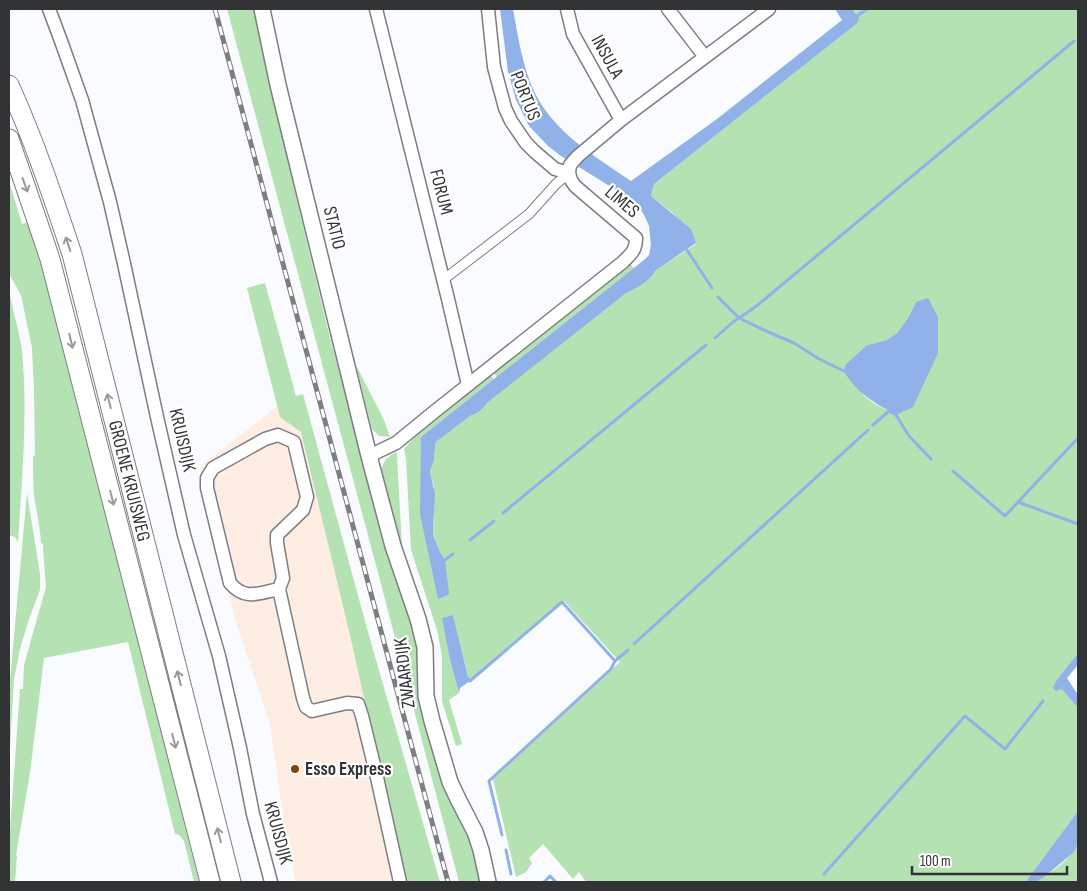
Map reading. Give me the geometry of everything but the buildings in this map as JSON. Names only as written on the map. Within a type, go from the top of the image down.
[{"type":"main road","name":"GROENE KRUISWEG","points":[[9,85],[49,184],[72,254],[231,882]]},
{"type":"main road","name":"GROENE KRUISWEG","points":[[9,140],[28,190],[50,259],[210,882]]},
{"type":"street","name":"KRUISDIJK","points":[[48,9],[82,100],[110,202],[184,535],[219,656],[241,749],[253,814],[272,882]]},
{"type":"street","name":"STATIO","points":[[262,9],[278,85],[369,456]]},
{"type":"street","name":"FORUM","points":[[376,9],[468,386]]},
{"type":"street","name":"PORTUS","points":[[488,9],[494,68],[506,108],[512,121],[526,143],[555,169],[570,169]]},
{"type":"street","name":"INSULA","points":[[566,9],[574,34],[621,120]]},
{"type":"street","points":[[668,9],[705,57]]},
{"type":"street","points":[[443,280],[529,214],[570,169],[578,156],[588,147],[769,9]]},
{"type":"street","name":"LIMES","points":[[369,456],[396,443],[623,262],[636,246],[636,238],[575,186],[570,180],[570,169]]},
{"type":"street","points":[[280,589],[248,595],[237,590],[230,583],[207,488],[207,478],[213,468],[265,439],[278,435],[294,442],[307,497],[303,510],[276,534],[283,578],[280,589],[303,698],[306,708],[312,711],[348,703],[358,704],[376,773],[400,882]]},
{"type":"street","name":"ZWAARDIJK","points":[[369,456],[393,546],[418,619],[425,647],[426,696],[432,721],[450,782],[475,832],[488,882]]},
{"type":"shaded area","points":[[285,400],[304,409],[414,882],[296,882],[286,836],[270,724],[235,620],[200,467]]},
{"type":"green space","points":[[227,9],[254,9],[327,326],[390,560],[418,641],[472,841],[481,882],[459,882]]},
{"type":"green space","points":[[852,9],[1078,9],[1078,653],[1056,681],[1078,708],[1078,811],[1027,880],[1028,882],[586,882],[579,872],[573,879],[543,844],[529,858],[532,863],[526,872],[516,877],[493,779],[620,662],[564,601],[470,681],[453,616],[443,618],[450,660],[459,693],[449,700],[462,744],[456,746],[442,701],[442,656],[437,630],[411,550],[404,449],[428,424],[490,375],[494,379],[421,437],[438,598],[445,560],[433,535],[434,486],[430,471],[434,460],[436,442],[470,416],[478,413],[487,402],[625,294],[646,282],[655,271],[696,244],[674,214],[651,196],[654,184],[855,25],[859,18]],"holes":[[[916,302],[896,415],[863,395],[846,364],[867,345],[887,340],[897,333],[908,318]]]},
{"type":"green space","points":[[9,181],[22,224],[29,222],[45,277],[199,882],[194,882],[184,841],[179,835],[175,834],[128,642],[44,658],[30,773],[16,855],[15,882],[9,882],[9,844],[20,689],[23,689],[24,665],[46,587],[43,544],[41,543],[34,496],[33,456],[35,456],[32,348],[21,295],[9,276]]},
{"type":"green space","points":[[630,264],[634,268],[497,377],[493,372]]},
{"type":"green space","points":[[265,283],[296,396],[303,394],[368,632],[440,882],[405,882],[350,635],[301,432],[280,417],[247,288]]},
{"type":"green space","points":[[9,295],[21,345],[24,375],[24,446],[18,542],[15,537],[9,535]]},
{"type":"green space","points":[[356,365],[384,420],[390,437],[379,436],[372,429]]},
{"type":"green space","points":[[396,452],[402,547],[420,612],[390,510],[381,471],[386,459]]},
{"type":"green space","points":[[27,493],[40,574],[40,590],[20,649],[14,679],[9,766],[9,691]]},
{"type":"green space","points":[[1078,844],[1078,882],[1036,882],[1054,870],[1075,850]]},
{"type":"water","points":[[500,9],[513,9],[526,71],[542,106],[552,119],[576,142],[631,181],[717,119],[842,20],[835,9],[852,9],[859,18],[855,25],[654,184],[651,196],[691,229],[696,243],[655,271],[646,282],[625,294],[488,402],[478,413],[470,416],[436,442],[434,460],[430,471],[435,494],[433,535],[445,560],[449,593],[438,599],[420,514],[421,437],[644,260],[649,255],[651,245],[649,226],[641,210],[634,203],[561,156],[548,146],[529,126],[516,100],[508,72]]},
{"type":"water","points":[[928,298],[938,317],[938,353],[913,407],[896,415],[873,402],[860,391],[844,371],[846,364],[867,345],[887,340],[897,333],[908,318],[916,302]]},
{"type":"water","points":[[453,615],[468,677],[470,678],[470,681],[460,688],[459,693],[442,618]]},
{"type":"water","points":[[1078,653],[1078,665],[1067,678],[1078,695],[1078,708],[1062,689],[1056,691],[1053,688],[1056,681]]},
{"type":"water","points":[[1078,811],[1078,844],[1074,852],[1043,878],[1036,882],[1028,882],[1027,880]]},
{"type":"waterway","points":[[857,16],[867,9]]},
{"type":"waterway","points":[[715,338],[733,322],[759,304],[1074,41]]},
{"type":"waterway","points":[[687,250],[712,288]]},
{"type":"waterway","points":[[718,297],[739,318],[794,343],[819,359],[844,371]]},
{"type":"waterway","points":[[503,513],[706,345]]},
{"type":"waterway","points":[[873,425],[889,411],[896,415],[909,436],[931,459]]},
{"type":"waterway","points":[[634,644],[868,430]]},
{"type":"waterway","points":[[953,471],[1005,516],[1078,438]]},
{"type":"waterway","points":[[1018,502],[1078,524]]},
{"type":"waterway","points":[[470,540],[494,521]]},
{"type":"waterway","points":[[445,560],[453,554]]},
{"type":"waterway","points":[[470,681],[562,602],[615,661],[628,650]]},
{"type":"waterway","points":[[502,835],[489,781],[611,669],[615,661]]},
{"type":"waterway","points":[[824,874],[965,716],[1005,749],[1043,701]]},
{"type":"waterway","points":[[506,850],[511,874]]},
{"type":"waterway","points":[[544,882],[550,876],[556,882]]},
{"type":"railway","points":[[215,9],[448,882]]},
{"type":"place","name":"Esso Express","points":[[295,769]]}]
